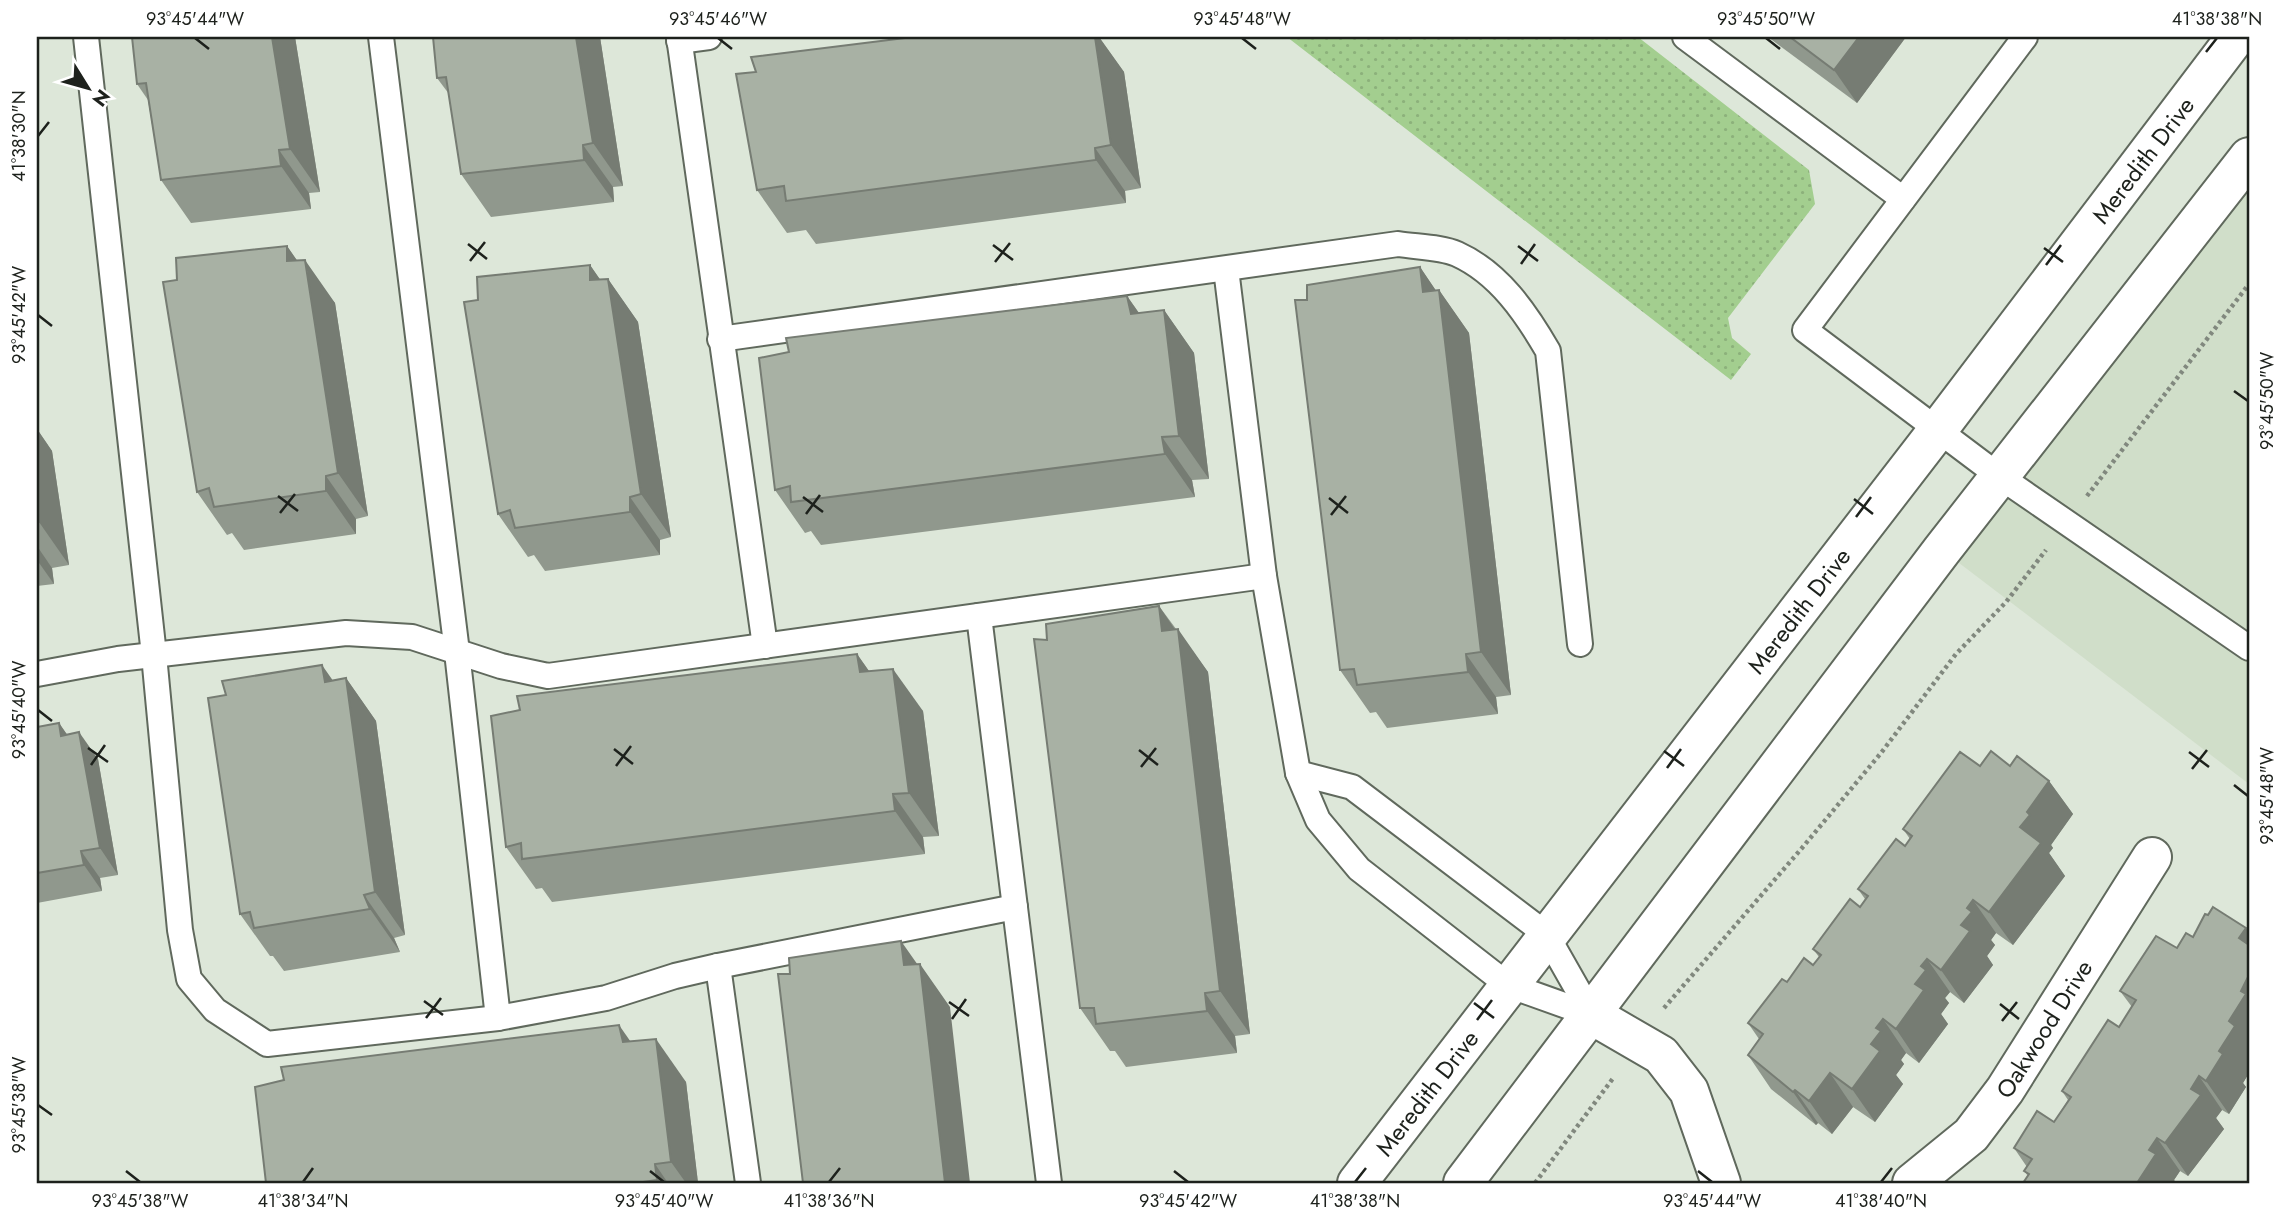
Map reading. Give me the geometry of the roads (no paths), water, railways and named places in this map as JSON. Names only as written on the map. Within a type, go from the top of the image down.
[{"type":"main road","name":"Meredith Drive","points":[[1357,1183],[1546,934],[1937,431],[2236,37]]},
{"type":"main road","points":[[1463,1183],[1999,476],[2249,157]]},
{"type":"main road","name":"Oakwood Drive","points":[[1912,1183],[1971,1135],[2005,1090],[2152,857]]},
{"type":"main road","points":[[1592,1015],[1661,1055],[1689,1091],[1721,1183]]},
{"type":"lane","points":[[86,37],[154,655],[180,930],[189,979],[215,1010],[267,1044],[498,1018],[606,999],[675,976],[1015,907]]},
{"type":"lane","points":[[381,37],[457,652],[498,1018]]},
{"type":"lane","points":[[709,37],[679,39],[765,646]]},
{"type":"lane","points":[[1685,37],[1903,199]]},
{"type":"lane","points":[[2025,37],[1805,330],[1999,476],[2249,648]]},
{"type":"lane","points":[[720,339],[1398,244],[1456,254],[1495,279],[1528,316],[1548,352],[1580,644]]},
{"type":"lane","points":[[1226,269],[1264,576],[1298,773],[1318,820],[1359,869],[1508,985],[1592,1015]]},
{"type":"lane","points":[[37,674],[154,655],[346,633],[412,637],[548,676],[1264,576]]},
{"type":"lane","points":[[979,616],[1049,1183]]},
{"type":"lane","points":[[1298,773],[1352,787],[1546,934],[1592,1015]]},
{"type":"lane","points":[[718,967],[748,1183]]}]
